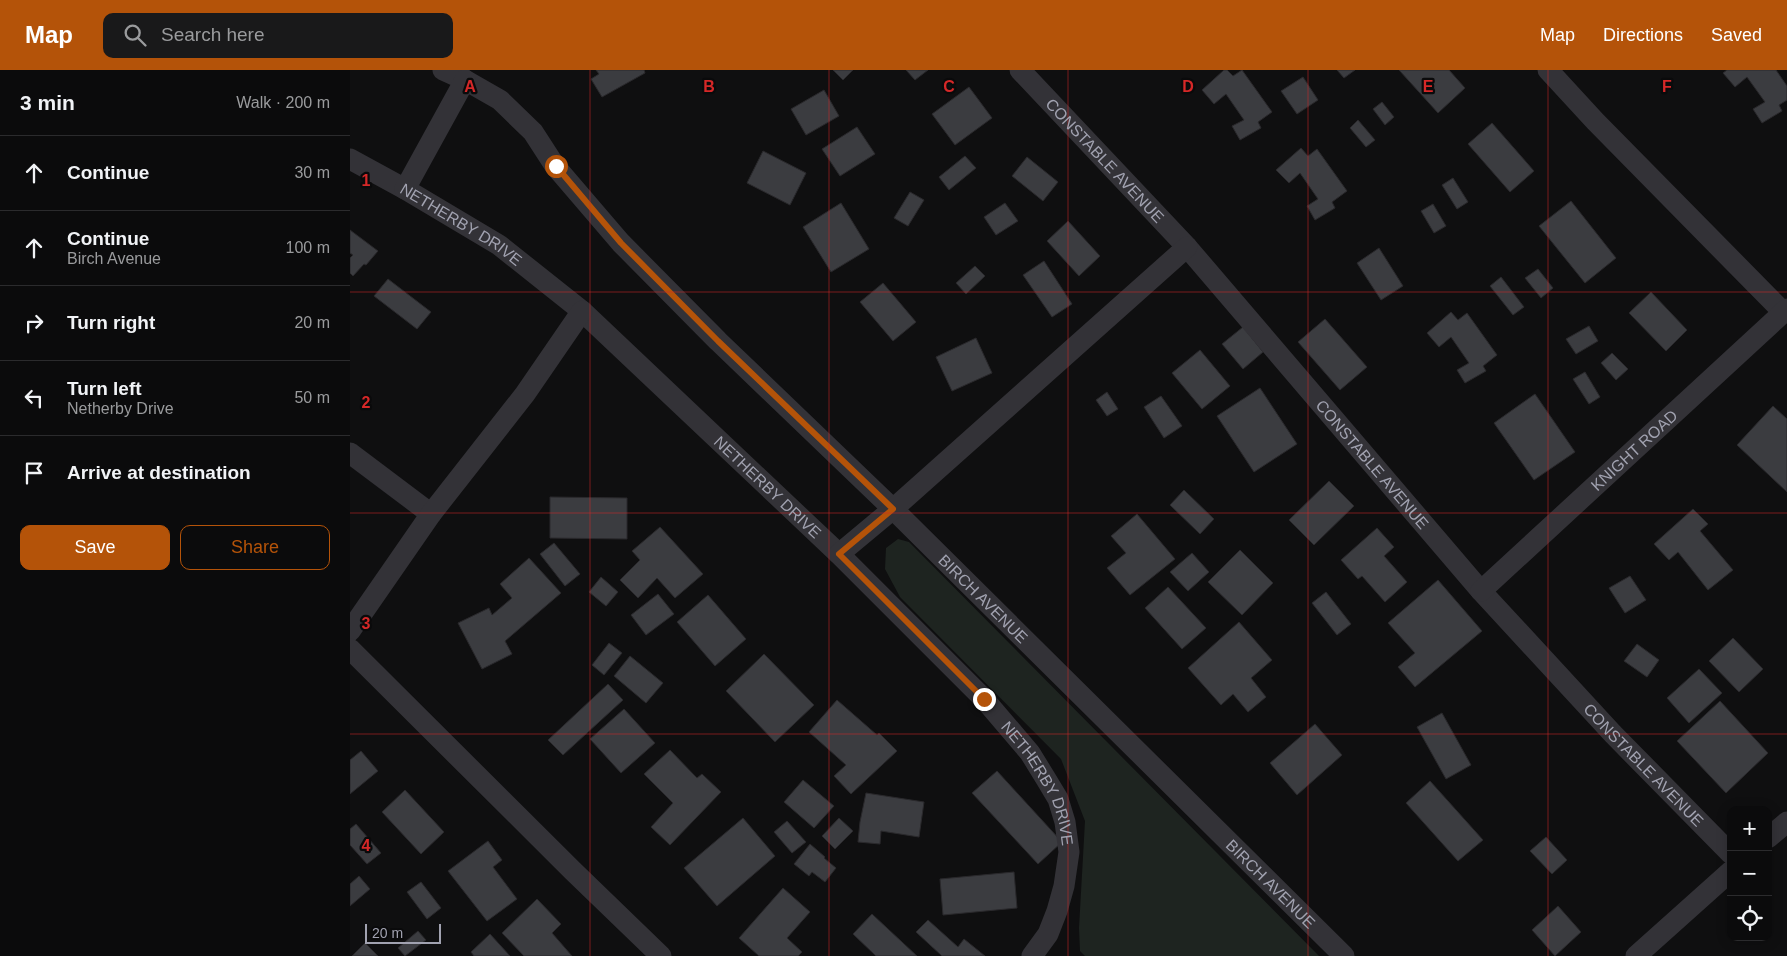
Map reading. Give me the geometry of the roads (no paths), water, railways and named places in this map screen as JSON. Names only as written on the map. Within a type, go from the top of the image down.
[{"type":"street","name":"BIRCH AVENUE","points":[[443,70],[500,100],[534,132],[556,166],[621,243],[718,341],[893,509],[1344,956]]},
{"type":"street","name":"CONSTABLE AVENUE","points":[[1020,70],[1187,247],[1481,591],[1613,734],[1728,851]]},
{"type":"street","points":[[1548,70],[1595,121],[1785,311]]},
{"type":"street","points":[[405,189],[465,80]]},
{"type":"street","name":"NETHERBY DRIVE","points":[[350,159],[405,189],[499,245],[582,311],[839,554],[984,699],[1030,754],[1058,799],[1065,822],[1069,852],[1064,886],[1048,934],[1032,956]]},
{"type":"street","points":[[839,554],[893,509],[1187,247]]},
{"type":"street","points":[[350,631],[431,514],[525,394],[582,311]]},
{"type":"street","name":"KNIGHT ROAD","points":[[1481,591],[1785,311]]},
{"type":"street","points":[[350,453],[431,514]]},
{"type":"street","points":[[350,649],[661,956]]},
{"type":"street","points":[[1772,835],[1787,822]]},
{"type":"street","points":[[1636,956],[1727,875]]}]
